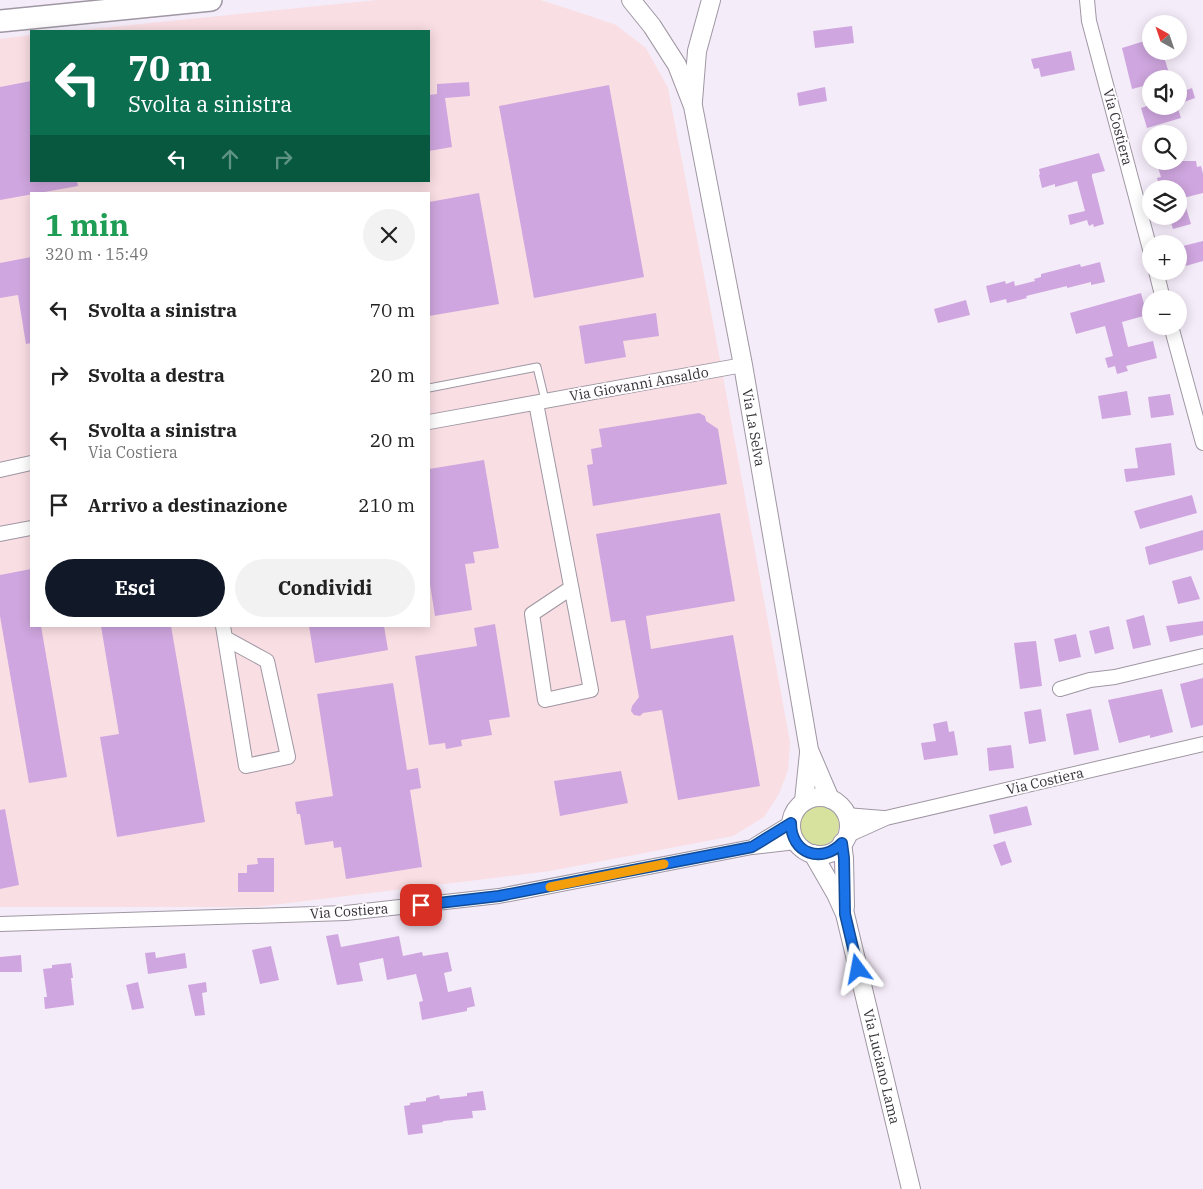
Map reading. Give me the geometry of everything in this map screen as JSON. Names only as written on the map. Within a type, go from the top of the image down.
[{"type":"main road","points":[[0,21],[211,0]]},
{"type":"street","name":"Via La Selva","points":[[631,0],[652,26],[677,65],[693,106],[743,365],[809,750],[830,799]]},
{"type":"street","name":"Via La Selva","points":[[693,106],[697,51],[711,0]]},
{"type":"street","name":"Via Costiera","points":[[1087,0],[1089,21],[1146,235]]},
{"type":"street","points":[[1173,335],[1203,443]]},
{"type":"street","name":"Via Giovanni Ansaldo","points":[[430,422],[743,365]]},
{"type":"street","points":[[541,402],[571,588],[591,690],[545,700],[532,614],[571,588]]},
{"type":"street","points":[[0,470],[30,463]]},
{"type":"street","points":[[0,534],[30,528]]},
{"type":"street","points":[[224,632],[267,661],[288,757],[246,766],[224,632]]},
{"type":"street","points":[[1060,689],[1090,680],[1203,656]]},
{"type":"street","name":"Via Costiera","points":[[844,839],[886,818],[1203,744]]},
{"type":"street","name":"Via La Selva","points":[[804,801],[809,750]]},
{"type":"street","points":[[821,797],[830,799],[837,803],[846,815],[848,822],[844,839],[830,853],[814,854],[807,852],[796,842],[791,830],[793,815],[804,801],[821,797]]},
{"type":"street","name":"Via Costiera","points":[[846,815],[886,818]]},
{"type":"street","name":"Via Costiera","points":[[752,847],[791,823]]},
{"type":"street","name":"Via Luciano Lama","points":[[844,839],[845,914]]},
{"type":"street","name":"Via Costiera","points":[[0,924],[346,913],[499,896],[752,847],[796,842]]},
{"type":"street","name":"Via Luciano Lama","points":[[814,854],[845,914],[911,1189]]},
{"type":"lane","points":[[430,388],[537,368],[541,402]]},
{"type":"shaded area","points":[[377,0],[540,0],[616,25],[646,48],[668,88],[790,742],[788,770],[779,794],[764,817],[733,836],[550,871],[256,907],[0,907],[0,39],[30,35],[30,182],[430,182],[430,30],[82,30]]},
{"type":"green space","points":[[814,804],[822,804],[833,810],[839,825],[833,840],[822,846],[814,846],[803,840],[797,829],[797,821],[803,810]]},
{"type":"building","points":[[852,26],[854,43],[815,48],[813,31]]},
{"type":"building","points":[[1142,42],[1142,60],[1165,60],[1168,70],[1142,70],[1142,86],[1132,89],[1122,48]]},
{"type":"building","points":[[1071,51],[1075,70],[1041,77],[1039,68],[1034,69],[1031,59]]},
{"type":"building","points":[[30,81],[30,182],[77,182],[78,186],[45,192],[30,192],[30,195],[0,200],[0,87]]},
{"type":"building","points":[[469,82],[470,96],[445,98],[452,147],[430,151],[430,95],[437,94],[437,84]]},
{"type":"building","points":[[609,85],[644,277],[534,298],[499,106]]},
{"type":"building","points":[[825,87],[827,101],[799,106],[797,93]]},
{"type":"building","points":[[1192,88],[1195,98],[1187,101],[1187,90]]},
{"type":"building","points":[[1143,115],[1180,115],[1181,118],[1157,125],[1146,125]]},
{"type":"building","points":[[1099,153],[1105,171],[1092,174],[1092,177],[1104,224],[1094,227],[1093,224],[1089,226],[1087,220],[1070,225],[1068,215],[1085,211],[1077,181],[1055,187],[1055,184],[1042,188],[1039,169]]},
{"type":"building","points":[[1187,161],[1196,161],[1197,167],[1201,166],[1203,174],[1203,193],[1187,197],[1187,180],[1158,180],[1157,178],[1161,177],[1159,170],[1187,170]]},
{"type":"building","points":[[479,193],[499,304],[430,316],[430,202]]},
{"type":"building","points":[[1187,211],[1191,224],[1173,229],[1172,225],[1187,225]]},
{"type":"building","points":[[1203,241],[1203,261],[1187,266],[1187,245]]},
{"type":"building","points":[[30,257],[30,343],[26,344],[18,295],[0,298],[0,263]]},
{"type":"building","points":[[1100,262],[1105,282],[1091,285],[1091,282],[1067,288],[1067,286],[1026,296],[1027,298],[1007,303],[1006,299],[990,303],[986,286],[1005,281],[1006,284],[1014,281],[1015,286],[1035,281],[1034,279],[1041,277],[1041,274],[1080,264],[1081,267]]},
{"type":"building","points":[[1141,293],[1142,316],[1122,322],[1128,347],[1153,341],[1157,358],[1126,366],[1128,371],[1117,374],[1115,366],[1108,368],[1105,358],[1113,356],[1105,326],[1076,334],[1070,313]]},
{"type":"building","points":[[966,300],[970,315],[938,323],[934,309]]},
{"type":"building","points":[[656,313],[659,336],[623,341],[626,357],[585,364],[579,326]]},
{"type":"building","points":[[1127,391],[1131,415],[1102,419],[1098,396]]},
{"type":"building","points":[[1170,394],[1174,415],[1151,418],[1148,397]]},
{"type":"building","points":[[699,413],[705,416],[706,421],[718,429],[727,484],[593,506],[587,465],[593,464],[591,449],[602,447],[599,429]]},
{"type":"building","points":[[1171,443],[1175,475],[1126,482],[1124,469],[1138,468],[1135,448]]},
{"type":"building","points":[[484,460],[499,548],[473,552],[475,563],[465,564],[472,610],[435,616],[430,584],[430,469]]},
{"type":"building","points":[[1192,495],[1197,513],[1140,529],[1134,511]]},
{"type":"building","points":[[720,513],[735,601],[646,616],[651,649],[733,635],[760,786],[678,800],[662,710],[643,713],[640,716],[634,715],[631,711],[632,706],[639,697],[625,620],[611,622],[596,534]]},
{"type":"building","points":[[1203,530],[1203,550],[1149,565],[1145,547]]},
{"type":"building","points":[[30,569],[30,627],[41,627],[67,777],[29,783],[0,616],[0,575]]},
{"type":"building","points":[[1191,576],[1200,599],[1178,604],[1172,581]]},
{"type":"building","points":[[1144,615],[1151,645],[1133,649],[1126,620]]},
{"type":"building","points":[[1203,621],[1203,635],[1170,642],[1166,626]]},
{"type":"building","points":[[495,624],[510,717],[489,720],[492,735],[461,740],[462,746],[446,749],[445,743],[429,745],[415,656],[477,646],[474,628]]},
{"type":"building","points":[[1109,626],[1114,649],[1095,654],[1089,631]]},
{"type":"building","points":[[101,627],[171,627],[205,822],[117,837],[100,737],[119,734]]},
{"type":"building","points":[[309,627],[384,627],[388,650],[315,663]]},
{"type":"building","points":[[1076,634],[1081,657],[1059,662],[1054,639]]},
{"type":"building","points":[[1036,641],[1042,686],[1020,689],[1014,643]]},
{"type":"building","points":[[1203,678],[1203,725],[1191,728],[1180,684]]},
{"type":"building","points":[[393,683],[407,770],[418,768],[421,788],[410,790],[422,867],[346,879],[341,847],[334,848],[333,841],[305,845],[300,814],[297,814],[295,802],[333,796],[317,694]]},
{"type":"building","points":[[1162,689],[1173,732],[1150,738],[1150,735],[1119,743],[1108,700]]},
{"type":"building","points":[[1041,709],[1046,741],[1029,744],[1024,712]]},
{"type":"building","points":[[1091,709],[1099,750],[1074,755],[1066,714]]},
{"type":"building","points":[[947,721],[949,732],[954,731],[958,755],[924,760],[921,743],[936,741],[933,724]]},
{"type":"building","points":[[1011,745],[1014,768],[989,771],[987,748]]},
{"type":"building","points":[[621,771],[628,803],[560,816],[554,781]]},
{"type":"building","points":[[1027,806],[1032,825],[994,834],[989,815]]},
{"type":"building","points":[[5,809],[19,885],[0,889],[0,810]]},
{"type":"building","points":[[1005,841],[1012,862],[1001,866],[993,845]]},
{"type":"building","points":[[257,858],[274,858],[274,892],[238,892],[238,873],[247,873],[247,865],[258,864]]},
{"type":"building","points":[[338,934],[341,947],[399,936],[403,956],[422,952],[423,956],[448,952],[452,971],[444,973],[448,992],[471,987],[475,1006],[467,1008],[467,1011],[422,1020],[419,1002],[423,1001],[416,974],[387,980],[383,958],[359,963],[363,981],[337,985],[326,936]]},
{"type":"building","points":[[271,946],[279,980],[260,984],[252,950]]},
{"type":"building","points":[[155,952],[156,958],[185,953],[187,968],[148,974],[145,953]]},
{"type":"building","points":[[21,955],[22,972],[0,972],[0,957]]},
{"type":"building","points":[[71,963],[74,1005],[45,1009],[44,997],[47,997],[43,969],[52,968],[52,965]]},
{"type":"building","points":[[138,982],[144,1008],[132,1010],[126,985]]},
{"type":"building","points":[[206,982],[207,992],[202,993],[205,1015],[195,1016],[188,985]]},
{"type":"building","points":[[483,1091],[486,1110],[472,1111],[473,1118],[422,1125],[423,1133],[408,1135],[404,1106],[410,1105],[410,1103],[426,1101],[426,1098],[439,1095],[440,1099],[467,1096],[467,1093]]},
{"type":"slow traffic","points":[[550,887],[664,864]]},
{"type":"route","points":[[421,905],[499,896],[752,847],[791,823],[791,830],[796,842],[807,852],[814,854],[830,853],[842,843],[845,914],[858,969]]}]
